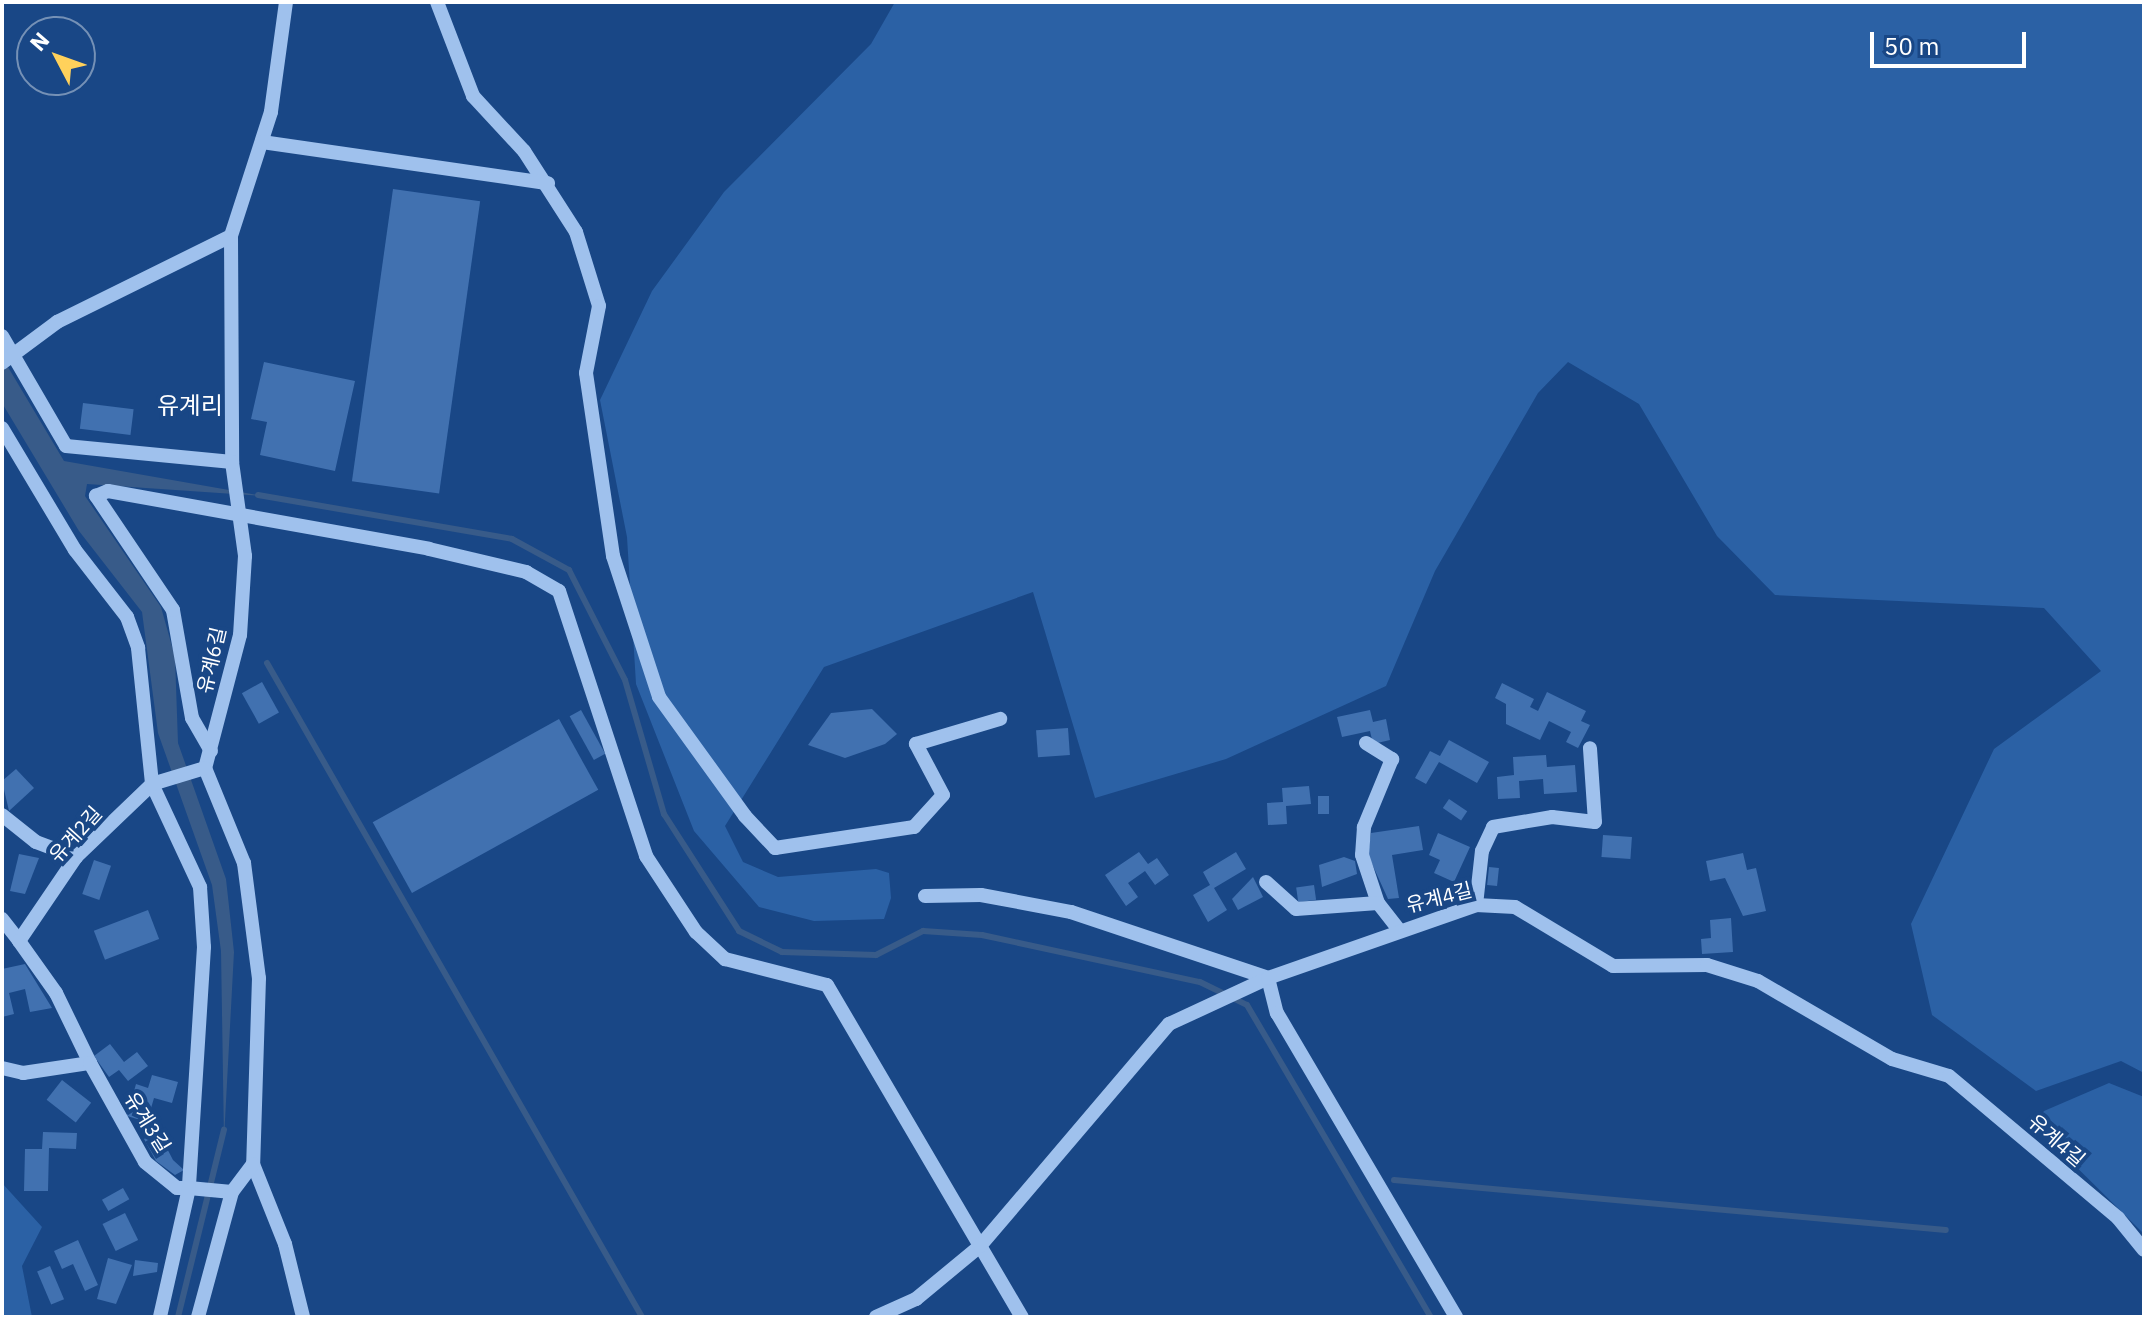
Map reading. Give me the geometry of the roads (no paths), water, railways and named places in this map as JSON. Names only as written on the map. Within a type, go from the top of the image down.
[{"type":"street","name":"유계6길","points":[[205,768],[240,635],[245,556],[232,462],[231,236],[262,142],[286,2]]},
{"type":"street","points":[[437,2],[473,96],[548,183],[576,232],[599,306],[586,373],[613,556],[659,697],[745,816],[775,848],[914,827],[943,795],[916,744],[1000,719]]},
{"type":"street","points":[[262,142],[548,183]]},
{"type":"street","points":[[8,359],[57,322],[231,236]]},
{"type":"street","points":[[2,336],[8,359],[66,446],[232,462]]},
{"type":"street","points":[[2,428],[75,550],[127,617],[138,648],[152,784],[200,887],[204,947],[189,1188],[160,1317]]},
{"type":"street","points":[[211,751],[192,718],[173,610],[96,496],[108,491],[237,512],[512,569],[559,591],[646,856],[696,932],[725,959],[827,985],[1022,1317]]},
{"type":"street","points":[[1366,743],[1392,759],[1364,827],[1362,855],[1378,903],[1398,929]]},
{"type":"street","points":[[1476,905],[1482,851],[1493,827],[1552,817],[1595,822],[1590,748]]},
{"type":"street","points":[[205,768],[244,863],[259,978],[253,1164],[285,1244],[303,1317]]},
{"type":"street","name":"유계2길","points":[[19,941],[76,857],[152,784],[205,768]]},
{"type":"street","points":[[2,815],[36,842],[76,857]]},
{"type":"street","points":[[1266,882],[1296,909],[1378,903]]},
{"type":"street","points":[[925,896],[981,895],[1071,912],[1268,978],[1277,1013],[1456,1317]]},
{"type":"street","name":"유계4길","points":[[876,1317],[916,1299],[980,1246],[1169,1024],[1268,978],[1398,929],[1476,905],[1515,907],[1613,966],[1707,965],[1758,981],[1892,1059],[1949,1076],[2118,1218],[2144,1250]]},
{"type":"street","points":[[2,919],[19,941]]},
{"type":"street","name":"유계3길","points":[[19,941],[56,993],[90,1063],[145,1162],[177,1188],[189,1188]]},
{"type":"street","points":[[2,1068],[23,1073],[90,1063]]},
{"type":"street","points":[[198,1317],[232,1192],[253,1164]]},
{"type":"street","points":[[189,1188],[232,1192]]},
{"type":"waterway","points":[[258,495],[512,539],[569,570],[625,680],[664,814],[739,931],[782,952],[876,955],[923,931],[982,935],[1200,982],[1247,1005],[1431,1317]]},
{"type":"waterway","points":[[267,663],[642,1317]]},
{"type":"waterway","points":[[178,1317],[224,1130]]},
{"type":"waterway","points":[[1394,1180],[1946,1230]]},
{"type":"district","name":"유계리","points":[[190,406]]}]
